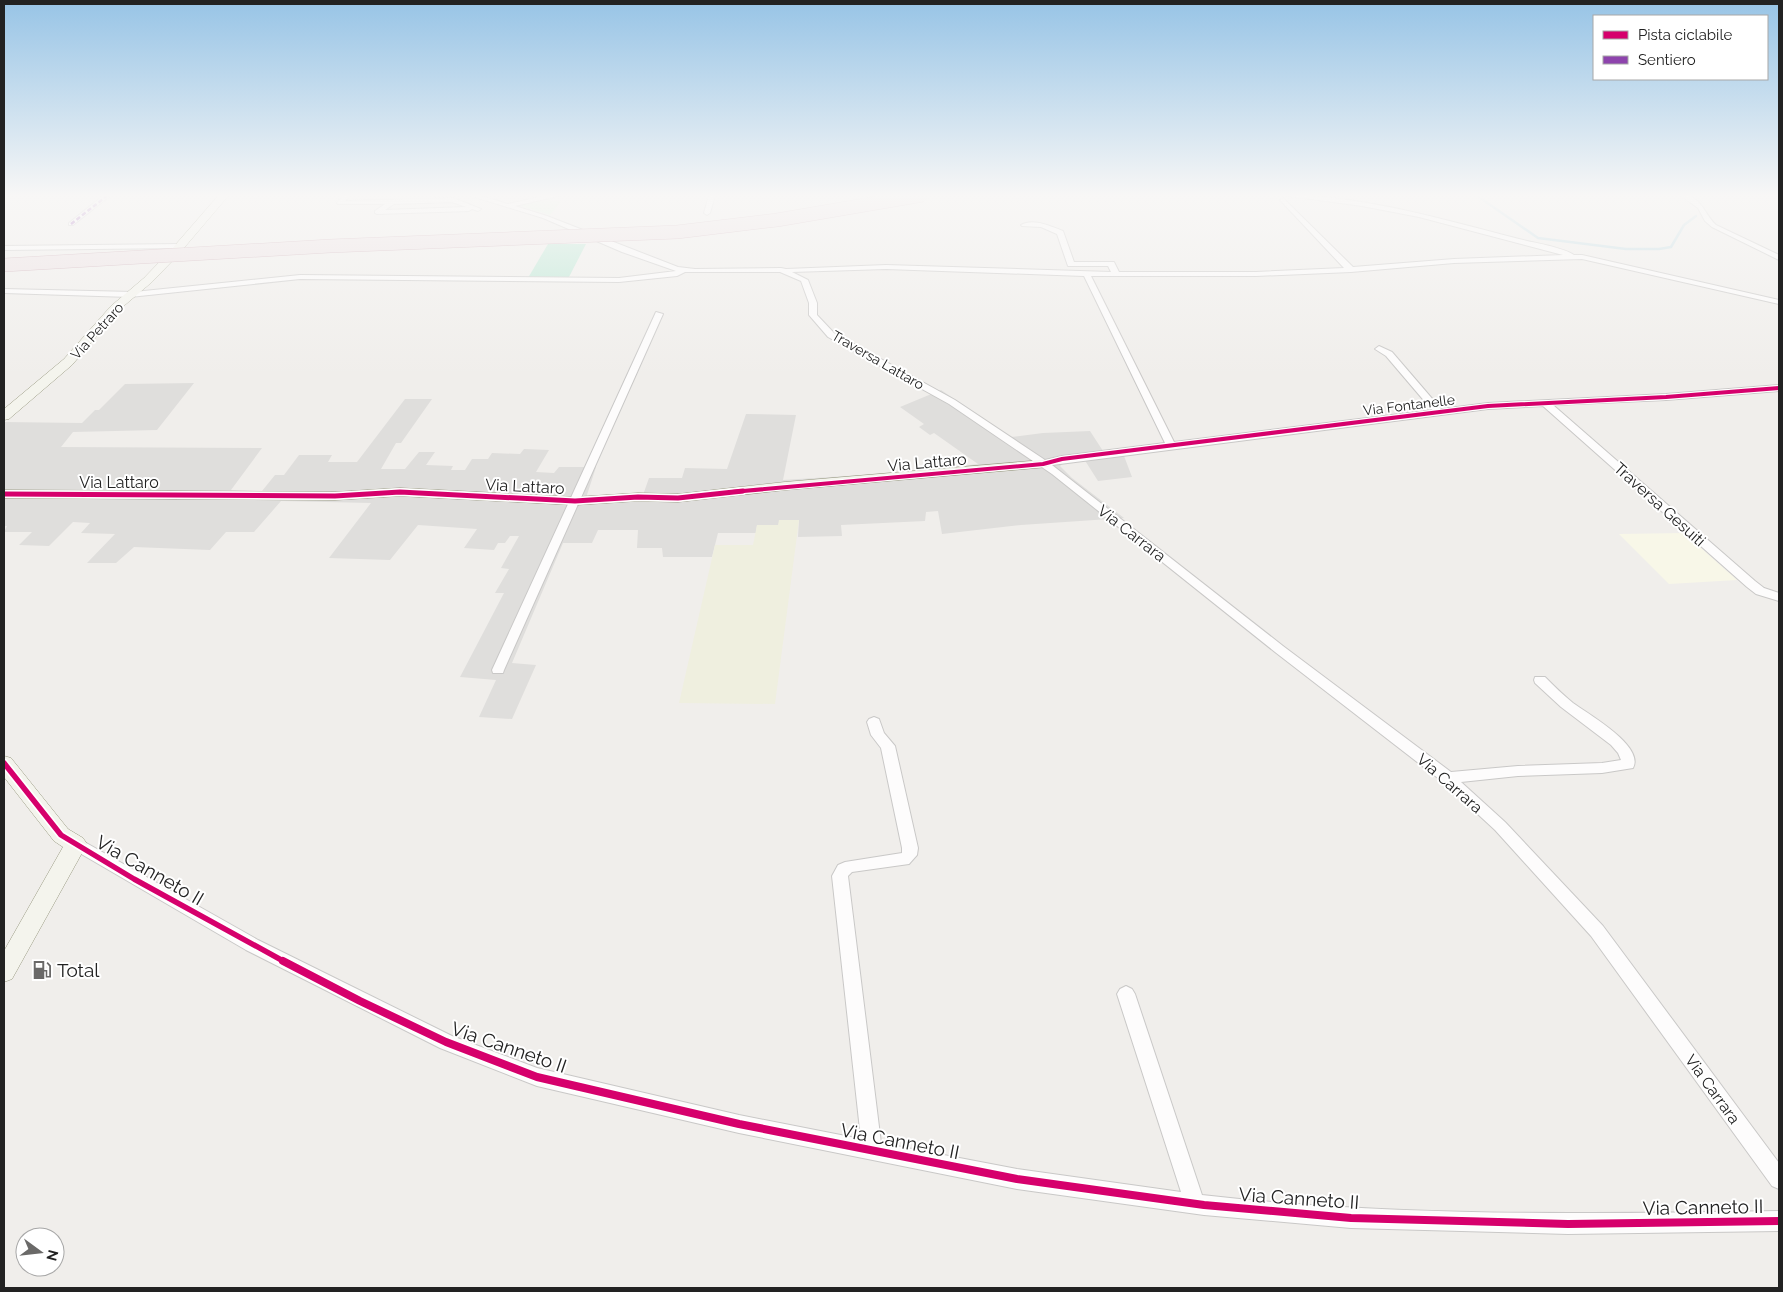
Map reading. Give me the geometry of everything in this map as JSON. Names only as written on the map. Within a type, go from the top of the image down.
[{"type":"highway","points":[[4,265],[171,255]]},
{"type":"street","name":"Via Petraro","points":[[4,416],[68,362],[115,308],[148,280],[171,255]]},
{"type":"street","name":"Traversa Lattaro","points":[[640,255],[683,270],[781,270],[804,280],[811,295],[813,315],[831,335],[952,402],[1043,464]]},
{"type":"street","points":[[1068,255],[1071,264],[1111,264],[1116,274]]},
{"type":"street","points":[[1337,255],[1351,270]]},
{"type":"street","points":[[1575,255],[1779,302]]},
{"type":"street","points":[[781,270],[886,267],[1116,274],[1256,274],[1351,270],[1454,261],[1582,257]]},
{"type":"street","points":[[4,291],[130,295],[300,278],[442,277],[619,280],[669,275],[683,270]]},
{"type":"street","points":[[1086,273],[1171,445]]},
{"type":"street","points":[[498,670],[659,314]]},
{"type":"street","points":[[1379,349],[1388,354],[1439,413]]},
{"type":"street","name":"Via Fontanelle","points":[[1043,464],[1171,445],[1488,406],[1666,397],[1779,388]]},
{"type":"street","name":"Traversa Gesuiti","points":[[1546,404],[1751,584],[1760,591],[1779,597]]},
{"type":"street","name":"Via Lattaro","points":[[4,494],[335,496],[400,492],[575,501],[638,497],[678,498],[785,486],[1043,464]]},
{"type":"street","name":"Via Carrara","points":[[1043,464],[1448,778],[1500,826],[1597,932],[1779,1180]]},
{"type":"street","points":[[1448,778],[1518,771],[1602,768],[1628,764],[1629,760],[1626,755],[1604,730],[1576,712],[1540,680]]},
{"type":"street","points":[[872,1151],[840,876],[843,869],[850,866],[904,860],[909,856],[910,848],[888,746],[878,735],[874,722]]},
{"type":"street","points":[[4,763],[60,835],[76,844],[4,972]]},
{"type":"street","name":"Via Canneto II","points":[[76,844],[252,945],[446,1042],[528,1074],[739,1124],[1017,1179],[1195,1204],[1351,1218],[1568,1224],[1779,1221]]},
{"type":"street","points":[[1126,994],[1195,1204]]},
{"type":"shaded area","points":[[194,383],[157,430],[73,432],[61,447],[262,448],[231,490],[262,491],[275,475],[284,475],[299,455],[332,455],[328,462],[357,462],[405,399],[432,399],[401,443],[396,443],[381,469],[405,469],[419,452],[435,452],[426,465],[453,466],[451,470],[465,470],[472,459],[488,459],[492,453],[520,454],[524,449],[549,450],[536,472],[554,473],[559,467],[596,467],[586,498],[643,495],[649,478],[682,478],[685,468],[727,469],[746,414],[796,415],[783,480],[927,471],[925,459],[951,458],[954,467],[978,464],[934,433],[930,435],[919,427],[924,424],[900,407],[941,390],[1011,437],[1043,433],[1090,431],[1103,451],[1121,448],[1132,477],[1098,481],[1084,459],[1066,461],[1060,466],[1072,478],[1124,518],[1021,525],[942,534],[938,511],[926,512],[925,521],[841,525],[842,536],[798,537],[799,520],[778,525],[757,525],[756,533],[718,533],[712,557],[663,557],[662,548],[637,548],[638,530],[598,530],[592,543],[563,543],[512,663],[536,665],[512,719],[479,717],[496,680],[460,677],[504,593],[495,593],[509,569],[501,568],[519,536],[510,536],[505,543],[498,543],[494,550],[464,548],[477,529],[418,525],[390,560],[329,558],[371,503],[281,501],[254,532],[226,532],[210,550],[134,547],[116,563],[87,563],[115,534],[81,533],[90,523],[73,522],[49,546],[19,545],[32,532],[4,532],[7,526],[4,526],[4,422],[82,423],[95,410],[99,410],[125,384]]},
{"type":"shaded area","points":[[1684,533],[1737,580],[1669,584],[1619,534]]},
{"type":"green space","points":[[541,255],[580,255],[569,277],[528,278]]},
{"type":"green space","points":[[779,520],[799,520],[775,704],[679,703],[715,545],[753,545],[757,525],[778,525]]},
{"type":"cycle path","points":[[4,494],[335,496],[400,492],[575,501],[638,497],[678,498],[785,486],[1043,464],[1062,459],[1488,406],[1666,397],[1779,388]]},
{"type":"cycle path","points":[[4,763],[61,835],[134,879],[252,945],[360,1001],[446,1042],[537,1077],[739,1124],[1017,1179],[1204,1205],[1351,1218],[1568,1224],[1779,1221]]},
{"type":"place","name":"Total","points":[[42,970]]}]
